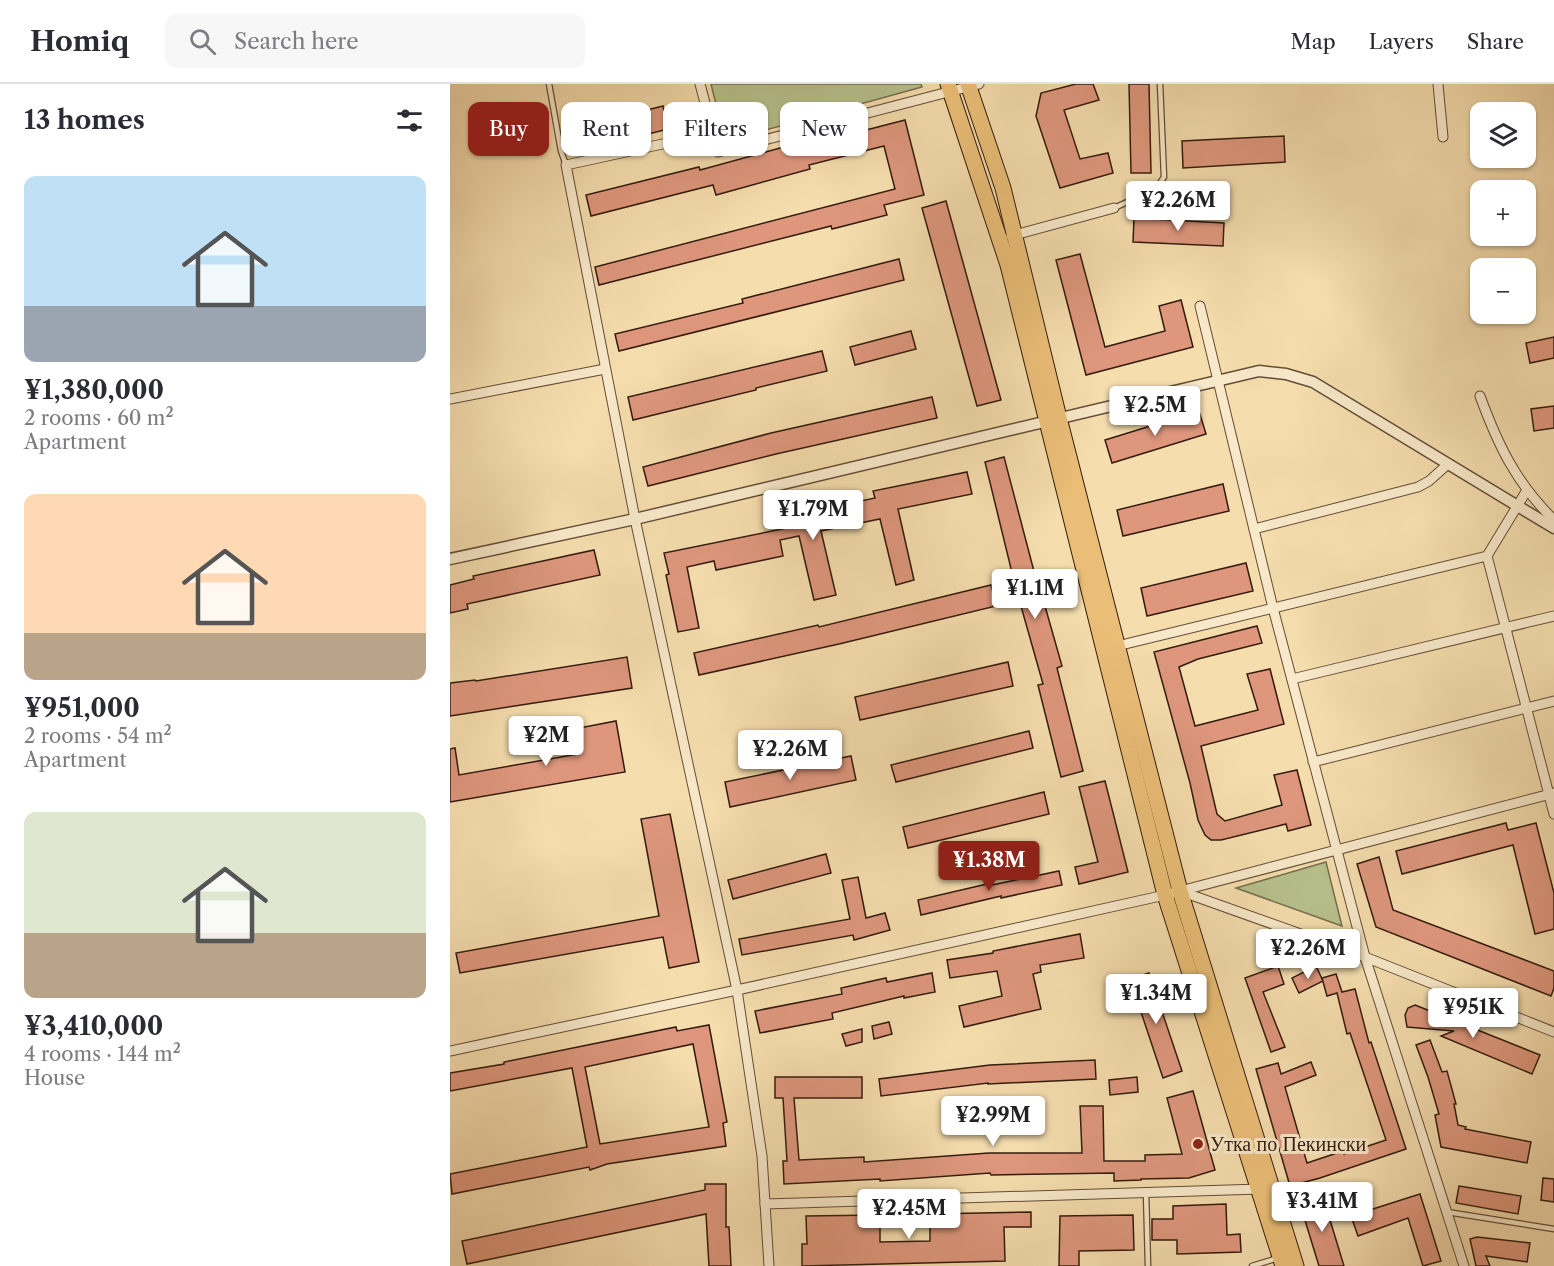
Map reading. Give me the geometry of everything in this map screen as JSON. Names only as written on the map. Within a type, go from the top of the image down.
[{"type":"highway","points":[[972,85],[1003,188],[1007,238]]},
{"type":"highway","points":[[950,88],[1007,238],[1173,893],[1265,1187],[1296,1266]]},
{"type":"highway","points":[[1265,1187],[1282,1262]]},
{"type":"street","points":[[700,84],[705,102]]},
{"type":"street","points":[[1438,84],[1443,137]]},
{"type":"street","points":[[768,138],[950,88],[972,85]]},
{"type":"street","points":[[663,145],[566,165],[635,519],[737,990],[762,1156],[769,1266]]},
{"type":"street","points":[[1007,238],[1114,208]]},
{"type":"street","points":[[1200,306],[1313,762],[1365,957],[1464,1266]]},
{"type":"street","points":[[450,399],[605,369]]},
{"type":"street","points":[[450,559],[635,519],[1258,371],[1286,374],[1313,382],[1554,528]]},
{"type":"street","points":[[1480,396],[1494,436],[1506,459],[1527,490],[1554,519]]},
{"type":"street","points":[[1254,529],[1418,487],[1429,481],[1448,464]]},
{"type":"street","points":[[1111,648],[1487,556],[1527,490]]},
{"type":"street","points":[[1487,556],[1552,793],[1554,814]]},
{"type":"street","points":[[1292,679],[1554,616]]},
{"type":"street","points":[[1313,762],[1554,701]]},
{"type":"street","points":[[450,1051],[1173,893],[1552,793]]},
{"type":"street","points":[[1173,893],[1365,957],[1554,1032]]},
{"type":"street","points":[[765,1204],[1265,1187]]},
{"type":"lane","points":[[549,84],[561,152],[566,165]]},
{"type":"lane","points":[[1114,208],[1156,189],[1164,177],[1160,84]]},
{"type":"lane","points":[[1146,1192],[1148,1266]]},
{"type":"lane","points":[[1447,1212],[1554,1229]]},
{"type":"lane","points":[[1252,1266],[1282,1262]]},
{"type":"green space","points":[[711,84],[921,84],[922,87],[867,102],[780,102],[780,126],[768,129],[768,102],[715,102]]},
{"type":"green space","points":[[1326,862],[1342,926],[1236,888]]},
{"type":"building","points":[[1076,84],[1093,84],[1099,100],[1064,110],[1080,159],[1108,153],[1113,173],[1060,188],[1036,116],[1041,93]]},
{"type":"building","points":[[1129,84],[1149,84],[1151,173],[1131,173]]},
{"type":"building","points":[[663,106],[663,130],[651,133],[651,109]]},
{"type":"building","points":[[905,120],[924,195],[884,205],[887,215],[832,229],[831,226],[599,285],[595,267],[895,189],[884,146],[868,150],[868,130]]},
{"type":"building","points":[[1284,136],[1285,162],[1183,168],[1182,141]]},
{"type":"building","points":[[780,148],[780,156],[845,156],[809,165],[810,169],[716,195],[713,185],[591,216],[586,195],[699,167],[700,170],[751,156],[768,156],[768,151]]},
{"type":"building","points":[[946,201],[1001,400],[977,406],[922,208]]},
{"type":"building","points":[[1134,218],[1224,223],[1223,246],[1133,242]]},
{"type":"building","points":[[1080,254],[1105,347],[1165,331],[1159,306],[1181,300],[1193,347],[1086,375],[1056,260]]},
{"type":"building","points":[[899,259],[904,280],[619,351],[615,334],[743,303],[742,299]]},
{"type":"building","points":[[911,331],[916,349],[855,365],[850,347]]},
{"type":"building","points":[[1554,337],[1554,358],[1530,363],[1526,343]]},
{"type":"building","points":[[822,351],[827,371],[633,420],[628,397]]},
{"type":"building","points":[[932,397],[937,418],[776,454],[648,486],[643,467],[771,433]]},
{"type":"building","points":[[1554,406],[1554,428],[1534,431],[1531,409]]},
{"type":"building","points":[[1199,411],[1206,434],[1112,463],[1105,440]]},
{"type":"building","points":[[1004,457],[1062,666],[1057,668],[1083,771],[1061,777],[1038,685],[1043,684],[1015,585],[985,462]]},
{"type":"building","points":[[967,472],[972,494],[898,509],[914,580],[896,585],[880,519],[821,531],[836,595],[814,600],[799,536],[780,540],[783,556],[716,570],[714,561],[687,567],[699,628],[678,632],[666,575],[669,574],[664,553],[792,527],[789,517],[875,498],[873,491]]},
{"type":"building","points":[[1223,484],[1229,511],[1123,536],[1117,510]]},
{"type":"building","points":[[594,550],[600,575],[467,604],[468,609],[450,613],[450,585],[474,579],[473,576]]},
{"type":"building","points":[[1246,563],[1253,591],[1147,616],[1141,588]]},
{"type":"building","points":[[991,585],[996,606],[699,675],[694,653],[818,625],[819,627]]},
{"type":"building","points":[[1257,626],[1262,643],[1198,659],[1179,667],[1195,726],[1258,710],[1247,674],[1270,669],[1284,724],[1201,746],[1217,814],[1225,821],[1282,805],[1274,775],[1297,770],[1311,825],[1288,831],[1286,824],[1221,840],[1211,840],[1205,835],[1198,820],[1154,652]]},
{"type":"building","points":[[627,657],[632,688],[450,716],[450,683]]},
{"type":"building","points":[[1008,662],[1013,686],[860,720],[855,697]]},
{"type":"building","points":[[616,721],[625,772],[450,802],[450,749],[455,748],[459,775],[578,754],[574,729]]},
{"type":"building","points":[[1029,731],[1033,748],[896,782],[891,765]]},
{"type":"building","points":[[851,756],[856,780],[730,807],[725,782]]},
{"type":"building","points":[[1105,781],[1128,872],[1079,884],[1075,867],[1098,862],[1079,787]]},
{"type":"building","points":[[1044,792],[1049,814],[908,848],[903,827]]},
{"type":"building","points":[[670,814],[699,962],[669,968],[663,937],[460,973],[456,953],[659,916],[641,819]]},
{"type":"building","points":[[1506,823],[1508,830],[1536,823],[1554,893],[1554,929],[1535,934],[1513,845],[1402,874],[1396,851]]},
{"type":"building","points":[[826,854],[831,873],[733,899],[728,880]]},
{"type":"building","points":[[1379,857],[1393,910],[1554,971],[1554,988],[1551,996],[1376,927],[1357,864]]},
{"type":"building","points":[[1059,871],[1062,885],[1001,898],[1001,896],[921,915],[918,900]]},
{"type":"building","points":[[858,877],[866,918],[885,913],[890,930],[854,940],[853,935],[742,955],[739,939],[850,919],[842,880]]},
{"type":"building","points":[[1080,934],[1084,958],[1040,965],[1041,972],[1033,974],[1041,1009],[964,1027],[959,1006],[1002,996],[997,971],[950,978],[947,960],[993,953],[993,951]]},
{"type":"building","points":[[1278,966],[1284,984],[1263,992],[1285,1047],[1271,1052],[1245,978]]},
{"type":"building","points":[[1316,966],[1323,981],[1299,993],[1292,978]]},
{"type":"building","points":[[932,973],[935,992],[904,998],[904,996],[832,1013],[833,1019],[760,1033],[755,1011],[842,994],[841,988],[886,978],[887,982]]},
{"type":"building","points":[[1149,973],[1182,1071],[1163,1078],[1130,979]]},
{"type":"building","points":[[1336,974],[1342,992],[1355,989],[1369,1043],[1371,1042],[1406,1149],[1290,1186],[1256,1069],[1278,1063],[1281,1074],[1311,1062],[1316,1075],[1285,1087],[1307,1163],[1386,1140],[1350,1033],[1347,1034],[1337,993],[1327,996],[1322,978]]},
{"type":"building","points":[[1415,1005],[1540,1055],[1532,1074],[1441,1036],[1454,1031],[1407,1027],[1405,1015],[1408,1008]]},
{"type":"building","points":[[889,1022],[892,1034],[874,1039],[872,1026]]},
{"type":"building","points":[[709,1025],[727,1122],[723,1123],[726,1146],[607,1164],[590,1170],[589,1167],[452,1194],[450,1174],[587,1147],[572,1068],[450,1091],[450,1073],[504,1064],[504,1062],[676,1027],[677,1031]],"holes":[[[693,1044],[709,1127],[600,1144],[585,1067]]]},
{"type":"building","points":[[862,1029],[862,1042],[846,1046],[842,1034]]},
{"type":"building","points":[[1430,1040],[1442,1072],[1447,1071],[1456,1104],[1454,1104],[1458,1125],[1466,1127],[1465,1129],[1531,1142],[1527,1163],[1441,1147],[1435,1115],[1439,1114],[1416,1045]]},
{"type":"building","points":[[1095,1060],[1096,1079],[988,1083],[881,1096],[879,1079],[990,1065]]},
{"type":"building","points":[[775,1077],[862,1077],[862,1098],[794,1098],[799,1160],[864,1157],[864,1162],[989,1153],[1082,1153],[1080,1106],[1103,1106],[1104,1161],[1145,1161],[1145,1155],[1182,1154],[1167,1098],[1193,1091],[1215,1170],[1189,1178],[1114,1181],[1114,1173],[991,1175],[990,1173],[880,1181],[880,1179],[784,1184],[783,1161],[787,1161],[783,1098],[775,1098]]},
{"type":"building","points":[[1137,1077],[1138,1092],[1110,1095],[1109,1080]]},
{"type":"building","points":[[1543,1178],[1554,1179],[1554,1202],[1541,1200]]},
{"type":"building","points":[[705,1184],[726,1184],[726,1227],[729,1227],[731,1266],[709,1266],[706,1214],[467,1264],[462,1241],[705,1190]]},
{"type":"building","points":[[1459,1186],[1521,1196],[1518,1214],[1456,1203]]},
{"type":"building","points":[[1420,1194],[1441,1261],[1423,1266],[1408,1218],[1358,1236],[1351,1216]]},
{"type":"building","points":[[1323,1197],[1344,1266],[1319,1266],[1300,1204]]},
{"type":"building","points":[[1226,1204],[1227,1235],[1240,1234],[1241,1252],[1177,1254],[1177,1240],[1152,1240],[1152,1219],[1173,1219],[1173,1206]]},
{"type":"building","points":[[1031,1212],[1031,1227],[1004,1227],[1005,1261],[802,1266],[802,1244],[807,1244],[806,1216],[880,1215],[880,1242],[930,1241],[930,1214]]},
{"type":"building","points":[[1133,1215],[1134,1250],[1079,1251],[1079,1266],[1059,1266],[1060,1216]]},
{"type":"building","points":[[1477,1237],[1530,1243],[1527,1262],[1486,1256],[1490,1266],[1476,1266],[1470,1239]]},
{"type":"place","name":"Утка по Пекински","points":[[1198,1144]]}]
